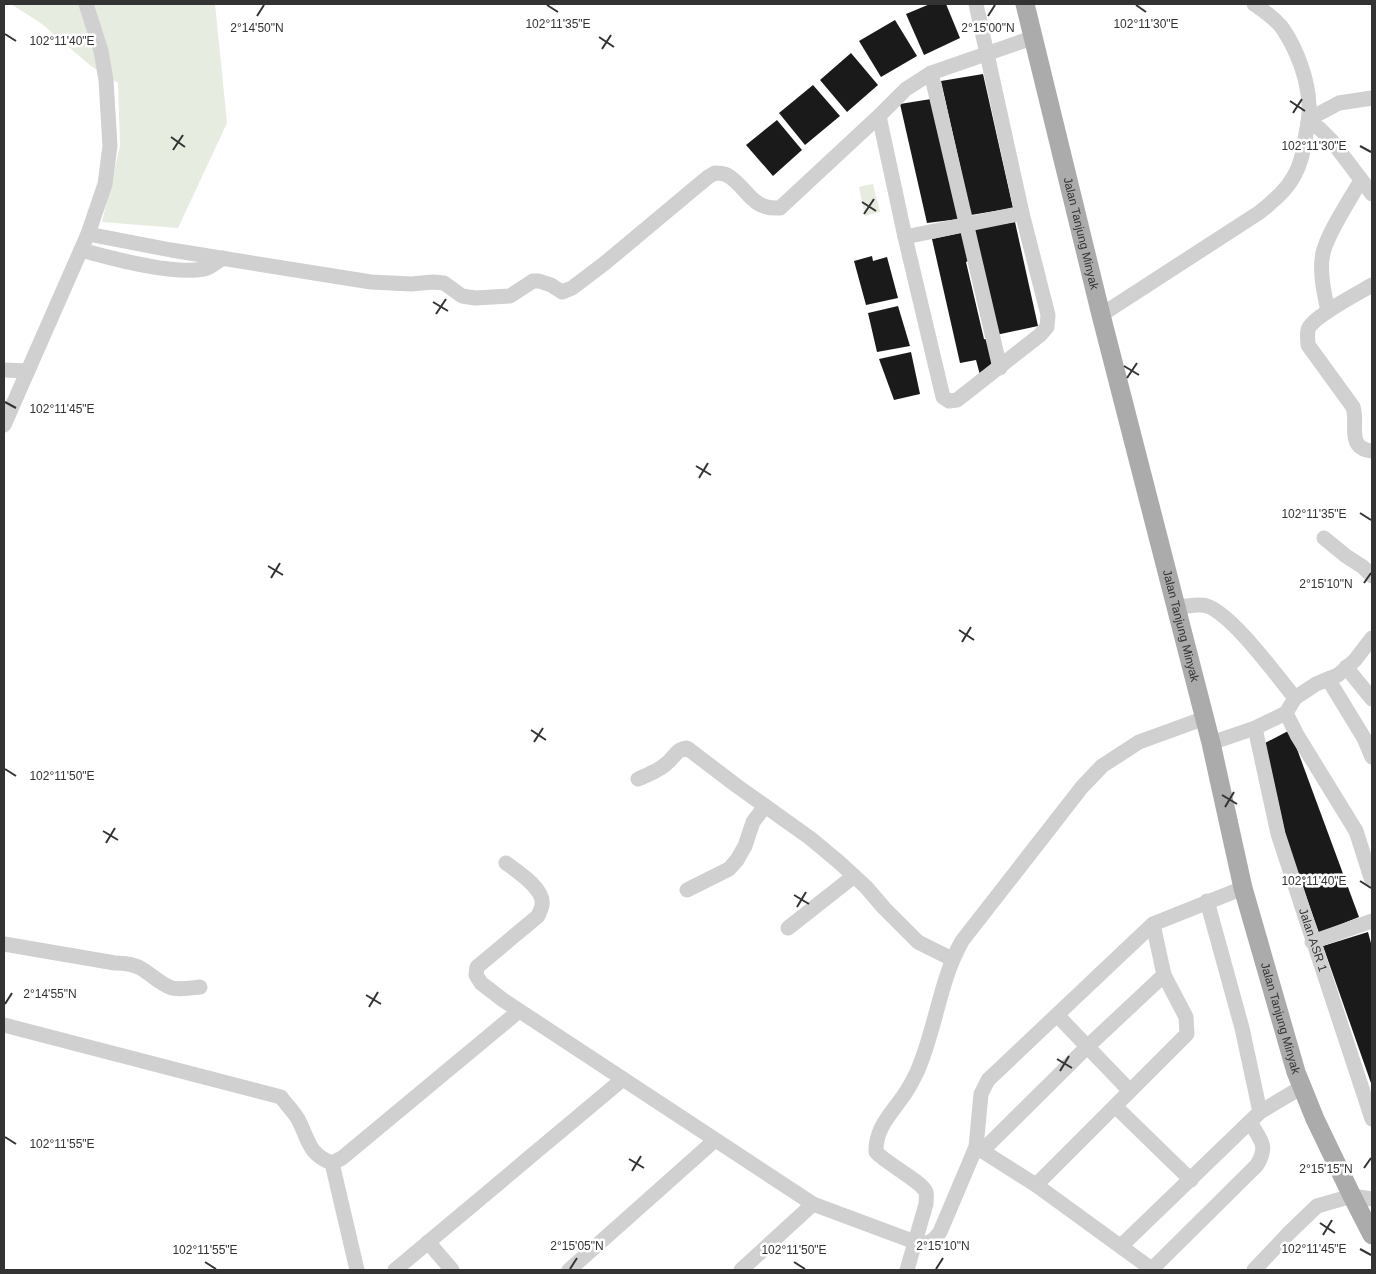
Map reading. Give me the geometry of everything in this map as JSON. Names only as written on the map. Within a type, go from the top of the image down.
[{"type":"main road","name":"Jalan Tanjung Minyak","points":[[1024,4],[1101,315],[1212,743],[1243,888],[1302,1087],[1315,1119],[1372,1235]]},
{"type":"street","points":[[4,425],[88,234],[105,184],[110,146],[104,70],[101,51],[86,4]]},
{"type":"street","points":[[879,116],[942,397],[949,401],[957,400],[1000,368],[1040,334],[1047,327],[1048,315],[1022,213],[976,4]]},
{"type":"street","points":[[1101,315],[1260,212],[1280,195],[1299,167],[1308,121],[1309,104],[1300,65],[1283,29],[1254,4]]},
{"type":"street","points":[[88,234],[370,282],[444,283],[462,296],[475,298],[510,296],[533,281],[539,280],[562,292],[572,288],[605,263],[715,173],[726,175],[761,206],[769,209],[780,208],[906,89],[931,73],[1032,38]]},
{"type":"street","points":[[931,73],[1000,368]]},
{"type":"street","points":[[1308,121],[1339,103],[1372,98]]},
{"type":"street","points":[[1308,121],[1319,128],[1331,140],[1372,194]]},
{"type":"street","points":[[1328,311],[1321,270],[1323,252],[1361,180]]},
{"type":"street","points":[[905,237],[1022,213]]},
{"type":"street","points":[[81,250],[127,262],[172,269],[198,270],[208,267],[223,258]]},
{"type":"street","points":[[1372,285],[1328,311],[1309,326],[1307,336],[1308,345],[1353,407],[1357,445],[1372,451]]},
{"type":"street","points":[[4,370],[28,371]]},
{"type":"street","points":[[1324,538],[1372,576]]},
{"type":"street","points":[[1176,607],[1205,606],[1218,612],[1240,632],[1295,698]]},
{"type":"street","points":[[1212,743],[1255,728],[1286,713],[1295,698],[1316,684],[1338,675],[1355,660],[1372,638]]},
{"type":"street","points":[[1346,668],[1372,699]]},
{"type":"street","points":[[1328,679],[1364,738],[1372,758]]},
{"type":"street","points":[[1286,713],[1297,735],[1356,831],[1371,871]]},
{"type":"street","points":[[907,1270],[926,1204],[927,1194],[922,1186],[884,1161],[876,1152],[876,1142],[886,1118],[906,1092],[918,1070],[952,959],[962,941],[1082,787],[1102,766],[1139,742],[1205,718]]},
{"type":"street","name":"Jalan ASR 1","points":[[1255,728],[1278,834],[1312,942],[1372,1119]]},
{"type":"street","points":[[638,779],[651,774],[666,764],[680,749],[687,748],[810,838],[854,876],[918,942],[952,959]]},
{"type":"street","points":[[687,890],[729,869],[745,846],[753,822],[765,806]]},
{"type":"street","points":[[506,863],[535,887],[541,896],[543,904],[538,916],[478,967],[476,975],[480,983],[714,1141],[813,1204],[924,1244],[935,1240],[940,1232],[979,1149],[1164,976]]},
{"type":"street","points":[[788,928],[854,876]]},
{"type":"street","points":[[979,1149],[981,1094],[988,1080],[1153,924],[1243,888]]},
{"type":"street","points":[[979,1149],[1036,1185],[1122,1246],[1152,1270],[1257,1165],[1264,1154],[1255,1117],[1242,1028],[1207,902]]},
{"type":"street","points":[[1312,942],[1372,921]]},
{"type":"street","points":[[1036,1185],[1187,1034],[1186,1018],[1164,976],[1153,924]]},
{"type":"street","points":[[4,944],[130,964],[141,968],[172,988],[200,987]]},
{"type":"street","points":[[4,1025],[280,1098],[297,1117],[315,1154],[332,1163],[342,1158],[519,1011]]},
{"type":"street","points":[[1057,1016],[1130,1091]]},
{"type":"street","points":[[395,1270],[623,1079]]},
{"type":"street","points":[[1122,1246],[1255,1117],[1302,1087]]},
{"type":"street","points":[[1115,1106],[1191,1180]]},
{"type":"street","points":[[569,1270],[714,1141]]},
{"type":"street","points":[[332,1163],[357,1270]]},
{"type":"street","points":[[1254,1270],[1289,1232],[1317,1206],[1352,1196],[1372,1200]]},
{"type":"street","points":[[741,1270],[813,1204]]},
{"type":"street","points":[[428,1242],[452,1270]]},
{"type":"shaded area","points":[[11,4],[215,4],[227,123],[178,228],[102,222],[120,146],[118,83],[91,66],[42,24]]},
{"type":"shaded area","points":[[873,184],[880,212],[865,216],[859,187]]},
{"type":"building","points":[[930,4],[946,4],[960,38],[924,55],[906,14]]},
{"type":"building","points":[[895,20],[917,56],[881,77],[859,41]]},
{"type":"building","points":[[851,53],[878,85],[847,112],[820,80]]},
{"type":"building","points":[[983,74],[1013,208],[971,215],[941,81]]},
{"type":"building","points":[[813,85],[840,116],[805,145],[779,113]]},
{"type":"building","points":[[931,99],[959,219],[927,223],[900,104]]},
{"type":"building","points":[[777,120],[802,150],[773,176],[746,145]]},
{"type":"building","points":[[1015,222],[1038,326],[996,335],[972,229]]},
{"type":"building","points":[[964,232],[970,260],[966,262],[984,339],[989,340],[994,366],[980,375],[976,360],[960,363],[932,239]]},
{"type":"building","points":[[872,256],[873,261],[887,257],[898,298],[866,305],[854,261]]},
{"type":"building","points":[[898,306],[910,346],[877,352],[868,313]]},
{"type":"building","points":[[911,352],[920,394],[894,400],[879,359]]},
{"type":"building","points":[[1290,730],[1359,917],[1319,933],[1287,842],[1265,743]]},
{"type":"building","points":[[1368,932],[1372,947],[1372,1086],[1323,946]]}]
